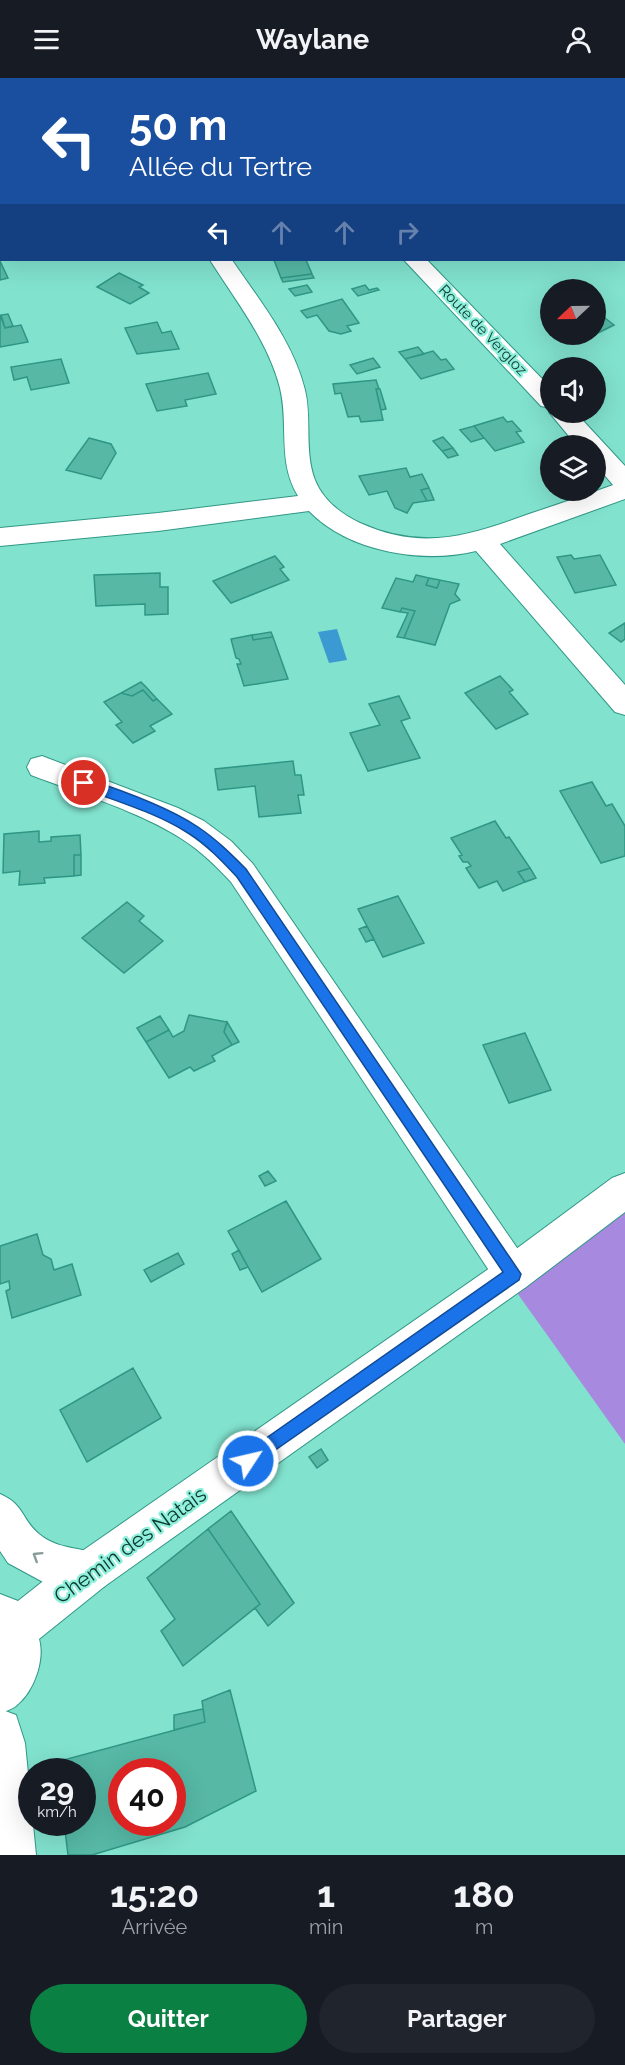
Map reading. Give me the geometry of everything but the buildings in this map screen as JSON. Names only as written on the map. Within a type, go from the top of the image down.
[{"type":"street","points":[[222,261],[272,342],[287,372],[293,391],[297,458],[302,480],[314,502],[328,516],[349,528],[381,541],[454,547],[482,541],[625,490]]},
{"type":"street","name":"Route de Vergloz","points":[[416,261],[540,391]]},
{"type":"street","points":[[571,423],[581,435]]},
{"type":"street","points":[[606,461],[625,482]]},
{"type":"street","points":[[0,537],[158,522],[314,502]]},
{"type":"street","points":[[482,541],[625,704]]},
{"type":"street","points":[[42,767],[167,816],[211,843],[242,873],[513,1274]]},
{"type":"street","name":"Chemin des Natais","points":[[8,1622],[90,1571],[513,1274],[625,1190]]},
{"type":"street","points":[[0,1515],[23,1548],[39,1558],[56,1568],[90,1571]]},
{"type":"street","points":[[0,1540],[0,1554]]},
{"type":"street","points":[[0,1691],[11,1681],[20,1654],[8,1622]]},
{"type":"street","points":[[0,1731],[13,1855]]},
{"type":"shaded area","points":[[625,1211],[625,1444],[515,1290]]},
{"type":"water","points":[[337,629],[347,660],[329,663],[318,632]]},
{"type":"route","points":[[84,783],[167,816],[193,830],[220,850],[242,873],[513,1274],[248,1461]]}]
